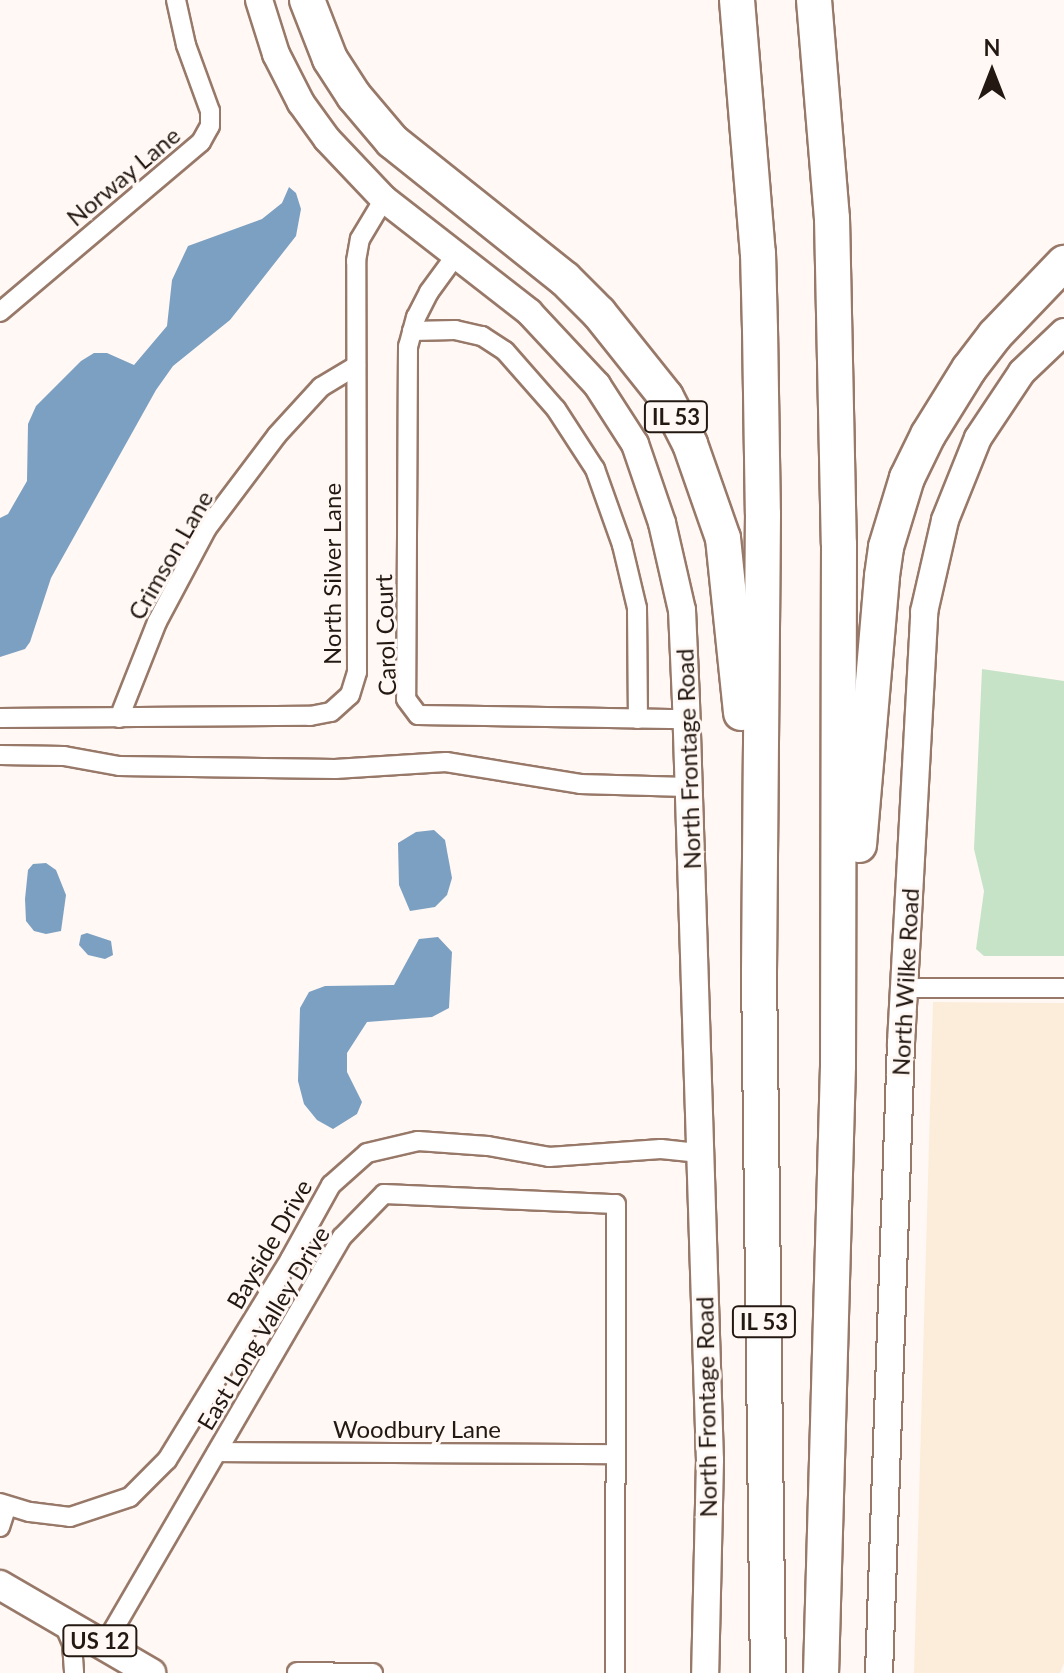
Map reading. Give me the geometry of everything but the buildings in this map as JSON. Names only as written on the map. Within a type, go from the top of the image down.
[{"type":"highway","name":"IL 53","points":[[307,0],[330,59],[354,96],[392,141],[565,279],[599,313],[666,397],[690,444],[723,538],[732,597],[741,702],[743,850],[759,971],[768,1673]]},
{"type":"highway","points":[[737,0],[757,238],[760,329],[763,514],[759,971]]},
{"type":"highway","points":[[814,0],[832,218],[838,418],[838,1066]]},
{"type":"highway","name":"IL 53","points":[[821,1673],[838,1066],[886,547],[907,478],[928,435],[995,335],[1064,263]]},
{"type":"main road","name":"US 12","points":[[0,1585],[151,1673]]},
{"type":"street","name":"Norway Lane","points":[[0,312],[201,142],[210,126],[210,111],[186,45],[176,0]]},
{"type":"street","name":"North Frontage Road","points":[[259,0],[276,54],[301,103],[327,139],[384,199],[539,322],[597,385],[635,444],[662,523],[682,610],[710,1460],[705,1673]]},
{"type":"street","name":"North Silver Lane","points":[[0,718],[310,716],[331,712],[350,695],[357,672],[356,261],[360,239],[384,199]]},
{"type":"street","name":"Carol Court","points":[[456,255],[429,292],[408,346],[406,699],[418,715],[686,719]]},
{"type":"street","points":[[412,331],[455,330],[482,336],[505,351],[556,409],[595,469],[622,545],[637,608],[638,719]]},
{"type":"street","name":"North Wilke Road","points":[[879,1673],[904,988],[919,693],[930,573],[959,478],[978,438],[1022,372],[1064,332]]},
{"type":"street","name":"Crimson Lane","points":[[119,718],[157,622],[207,528],[277,435],[321,387],[356,366]]},
{"type":"street","points":[[0,755],[64,756],[119,766],[335,769],[446,762],[580,784],[687,787]]},
{"type":"street","points":[[904,988],[1064,988]]},
{"type":"street","name":"Bayside Drive","points":[[0,1527],[4,1504],[70,1517],[130,1497],[149,1479],[167,1460],[290,1259],[331,1185],[367,1153],[418,1141],[488,1146],[549,1157],[661,1149],[700,1153]]},
{"type":"street","name":"East Long Valley Drive","points":[[105,1644],[342,1237],[384,1194],[616,1204],[615,1673]]},
{"type":"street","name":"Woodbury Lane","points":[[217,1452],[616,1454]]},
{"type":"street","points":[[59,1617],[72,1643],[74,1673]]},
{"type":"street","points":[[297,1672],[373,1673]]},
{"type":"shaded area","points":[[933,1002],[1064,1003],[1064,1663],[1060,1673],[914,1673]]},
{"type":"green space","points":[[982,669],[1064,681],[1064,956],[984,956],[976,949],[984,891],[974,849]]},
{"type":"water","points":[[289,187],[296,193],[301,209],[296,236],[230,320],[173,366],[156,390],[51,578],[30,642],[25,649],[0,657],[0,518],[8,514],[27,481],[28,424],[36,406],[81,361],[94,353],[107,353],[134,365],[167,326],[172,280],[188,246],[262,219],[282,203]]},
{"type":"water","points":[[434,830],[445,840],[452,878],[447,895],[435,907],[410,911],[399,885],[398,843],[416,832]]},
{"type":"water","points":[[46,863],[56,870],[66,895],[61,931],[46,934],[34,931],[26,921],[25,899],[28,870],[33,864]]},
{"type":"water","points":[[87,933],[111,941],[113,955],[105,959],[88,955],[79,945],[81,935]]},
{"type":"water","points":[[438,937],[452,952],[449,1008],[432,1017],[367,1022],[347,1053],[347,1072],[362,1102],[357,1114],[333,1129],[317,1120],[304,1104],[298,1081],[300,1008],[309,992],[325,986],[394,985],[419,939]]}]
